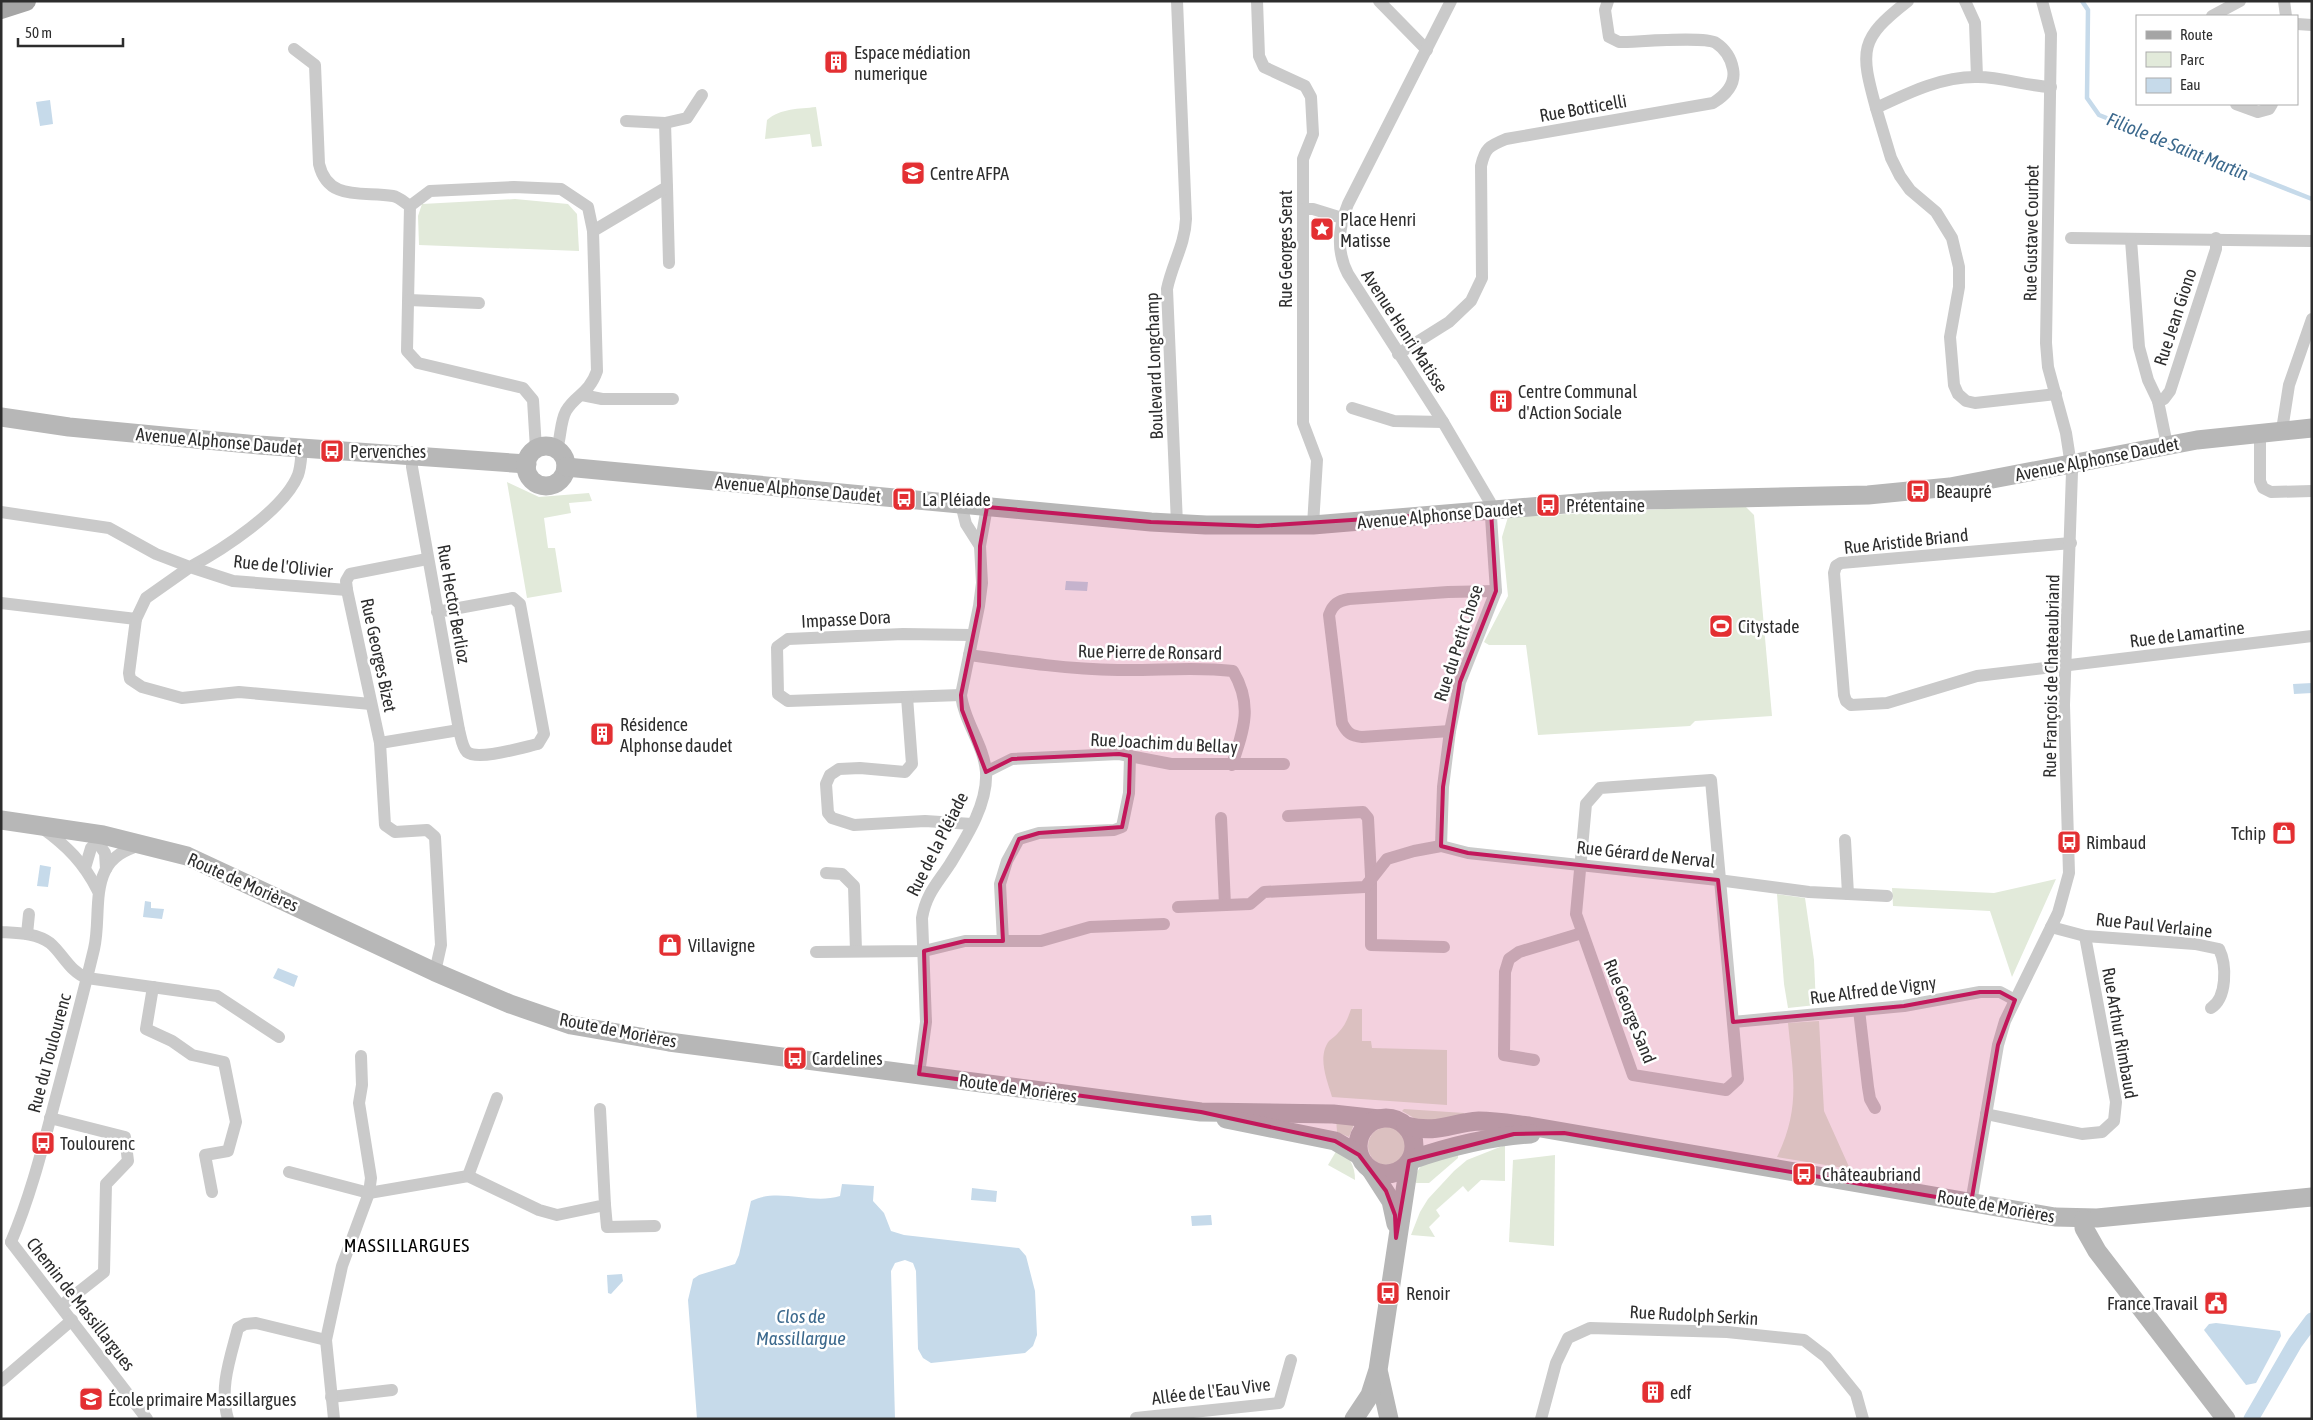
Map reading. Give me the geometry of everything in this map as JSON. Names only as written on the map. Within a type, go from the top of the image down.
[{"type":"main road","points":[[1,9],[23,2]]},
{"type":"main road","name":"Avenue Alphonse Daudet","points":[[1,417],[69,427],[412,458],[532,457]]},
{"type":"main road","name":"Avenue Alphonse Daudet","points":[[566,467],[1177,524],[1313,525],[1602,501],[1868,496],[1950,487],[2167,445],[2260,432],[2312,428]]},
{"type":"main road","points":[[550,446],[557,449],[562,454],[566,467],[559,481],[545,486],[531,479],[532,457],[550,446]]},
{"type":"main road","name":"Route de Morières","points":[[1,820],[142,844],[187,856],[435,972],[510,1004],[571,1025],[669,1042],[1201,1112],[1333,1114],[1378,1119]]},
{"type":"main road","name":"Route de Morières","points":[[1201,1112],[1236,1122],[1336,1142],[1359,1155]]},
{"type":"main road","points":[[1354,1419],[1370,1395],[1378,1370],[1396,1238],[1414,1142],[1406,1126],[1393,1119],[1378,1119],[1364,1129],[1359,1137],[1359,1155],[1364,1164],[1379,1174],[1395,1173],[1410,1162]]},
{"type":"main road","name":"Route de Morières","points":[[1406,1126],[1421,1130],[1438,1130],[1480,1121],[1529,1126],[2055,1217],[2084,1219],[2312,1197]]},
{"type":"main road","name":"Route de Morières","points":[[1410,1162],[1436,1151],[1514,1134],[1564,1133]]},
{"type":"main road","points":[[1371,1170],[1391,1201],[1395,1215],[1396,1238]]},
{"type":"main road","points":[[2084,1219],[2084,1228],[2097,1251],[2224,1416]]},
{"type":"main road","points":[[1378,1370],[1381,1392],[1389,1419]]},
{"type":"street","name":"Boulevard Longchamp","points":[[1177,1],[1186,219],[1183,244],[1170,272],[1168,289],[1177,524]]},
{"type":"street","name":"Rue Georges Serat","points":[[1257,1],[1259,56],[1264,66],[1305,86],[1311,97],[1313,134],[1304,159],[1303,423],[1318,460],[1313,525]]},
{"type":"street","points":[[1379,1],[1426,50]]},
{"type":"street","name":"Avenue Henri Matisse","points":[[1451,1],[1342,218],[1338,240],[1343,266],[1443,422],[1490,502],[1491,511]]},
{"type":"street","name":"Rue Botticelli","points":[[1398,354],[1449,322],[1471,301],[1482,278],[1480,166],[1484,153],[1491,145],[1506,139],[1714,103],[1724,96],[1731,85],[1734,77],[1731,61],[1725,51],[1715,42],[1700,40],[1619,42],[1609,37],[1605,10],[1608,1]]},
{"type":"street","points":[[1908,1],[1883,21],[1872,34],[1868,47],[1866,74],[1891,158],[1900,176],[1910,190],[1936,212],[1952,238],[1959,267],[1958,299],[1950,337],[1954,385],[1958,394],[1966,401],[1974,403],[2056,394]]},
{"type":"street","points":[[1965,1],[1975,22],[1977,77]]},
{"type":"street","name":"Rue Gustave Courbet","points":[[2042,1],[2051,34],[2046,343],[2048,367],[2072,463]]},
{"type":"street","points":[[2214,15],[2240,1]]},
{"type":"street","points":[[2284,1],[2286,15]]},
{"type":"street","points":[[2298,24],[2312,25]]},
{"type":"street","points":[[294,49],[314,65],[319,164],[322,176],[330,186],[344,192],[396,196],[410,206]]},
{"type":"street","points":[[1876,108],[1932,84],[1977,77],[2051,87]]},
{"type":"street","points":[[626,121],[665,123],[687,118],[702,95]]},
{"type":"street","points":[[2239,105],[2258,112],[2269,109],[2271,105]]},
{"type":"street","points":[[665,123],[669,263]]},
{"type":"street","points":[[593,231],[667,186]]},
{"type":"street","points":[[410,206],[430,191],[514,188],[561,189],[588,207],[593,231],[597,371],[592,384],[567,410],[563,419],[562,436],[557,449]]},
{"type":"street","points":[[410,206],[409,300],[406,343],[411,357],[418,363],[523,388],[533,400],[532,457]]},
{"type":"street","points":[[1303,209],[1313,209],[1342,218]]},
{"type":"street","points":[[2071,238],[2130,240],[2216,238],[2312,241]]},
{"type":"street","name":"Rue Jean Giono","points":[[2158,401],[2164,399],[2170,391],[2216,249],[2216,238]]},
{"type":"street","points":[[2130,240],[2139,347],[2148,380],[2158,401],[2167,445]]},
{"type":"street","points":[[409,300],[479,303]]},
{"type":"street","points":[[2282,430],[2289,385],[2312,319]]},
{"type":"street","points":[[582,395],[602,399],[673,400]]},
{"type":"street","points":[[1352,408],[1394,421],[1443,422]]},
{"type":"street","points":[[2260,432],[2260,481],[2263,488],[2271,492],[2312,491]]},
{"type":"street","points":[[302,448],[298,474],[275,506],[222,550],[190,567],[146,598],[136,619],[129,673],[130,679],[142,687],[182,698],[240,692],[371,704]]},
{"type":"street","name":"Rue Hector Berlioz","points":[[412,458],[412,468],[437,612],[464,748],[469,754],[481,755],[538,744],[544,734],[520,604],[513,598],[437,612]]},
{"type":"street","name":"Rue François de Chateaubriand","points":[[1971,1202],[1998,1044],[2005,1022],[2051,927],[2065,893],[2069,873],[2064,743],[2072,463]]},
{"type":"street","name":"Rue de la Pléiade","points":[[962,504],[966,524],[980,546]]},
{"type":"street","name":"Rue de la Pléiade","points":[[919,1074],[926,1022],[922,918],[924,902],[950,864],[972,824],[980,807],[986,772],[978,746],[962,710],[961,695],[982,583],[980,546],[987,507]]},
{"type":"street","name":"Rue du Petit Chose","points":[[1441,846],[1442,787],[1450,731],[1460,682],[1496,591],[1491,511]]},
{"type":"street","name":"Rue de l'Olivier","points":[[1,512],[108,528],[156,554],[233,581],[347,590]]},
{"type":"street","name":"Rue Aristide Briand","points":[[2066,667],[1977,676],[1887,704],[1852,705],[1844,695],[1834,572],[1836,566],[1841,563],[2071,542]]},
{"type":"street","name":"Rue Georges Bizet","points":[[428,559],[350,574],[346,581],[380,743],[385,825],[395,832],[427,830],[435,837],[442,945],[435,972]]},
{"type":"street","points":[[1450,731],[1362,737],[1352,736],[1346,730],[1341,714],[1329,615],[1337,602],[1349,599],[1448,592],[1496,591]]},
{"type":"street","points":[[1,603],[136,619]]},
{"type":"street","name":"Impasse Dora","points":[[961,695],[788,701],[778,694],[777,647],[788,639],[903,634],[972,635]]},
{"type":"street","name":"Rue de Lamartine","points":[[2066,667],[2312,636]]},
{"type":"street","name":"Rue Pierre de Ronsard","points":[[969,654],[1064,668],[1120,670],[1207,668],[1233,671],[1242,686],[1246,710],[1242,735],[1232,764]]},
{"type":"street","points":[[907,697],[912,764],[905,772],[860,768],[839,769],[830,775],[826,784],[828,814],[832,818],[854,825],[925,821],[972,824]]},
{"type":"street","points":[[380,743],[459,730]]},
{"type":"street","name":"Rue Joachim du Bellay","points":[[986,772],[1012,759],[1119,754],[1171,764],[1284,764]]},
{"type":"street","points":[[1003,941],[1000,884],[1007,860],[1019,839],[1039,833],[1114,830],[1122,827],[1129,793],[1130,756]]},
{"type":"street","name":"Rue George Sand","points":[[1711,780],[1718,880],[1738,1079],[1726,1090],[1633,1075],[1576,914],[1580,865],[1586,804],[1600,788],[1711,780]]},
{"type":"street","points":[[1288,816],[1363,812],[1368,818],[1372,876],[1371,945],[1444,947]]},
{"type":"street","points":[[1221,818],[1225,905]]},
{"type":"street","name":"Route de Morières","points":[[38,826],[71,850],[85,868],[98,890]]},
{"type":"street","points":[[85,868],[91,848],[98,836]]},
{"type":"street","points":[[98,836],[105,853],[106,869]]},
{"type":"street","points":[[1845,840],[1848,894]]},
{"type":"street","name":"Rue du Toulourenc","points":[[6,1242],[22,1216],[87,978],[97,936],[98,890],[106,869],[115,857],[125,850],[142,844]]},
{"type":"street","points":[[1178,907],[1250,904],[1264,892],[1365,887],[1387,859],[1441,846]]},
{"type":"street","name":"Rue Gérard de Nerval","points":[[1441,846],[1468,853],[1718,880],[1809,892],[1887,896]]},
{"type":"street","points":[[826,873],[842,874],[854,886],[856,951]]},
{"type":"street","points":[[27,934],[29,914]]},
{"type":"street","points":[[816,952],[924,951],[965,941],[1041,941],[1090,927],[1164,924]]},
{"type":"street","name":"Rue Paul Verlaine","points":[[2051,927],[2085,936],[2195,944],[2219,949],[2222,954],[2224,990],[2220,1003],[2212,1008]]},
{"type":"street","points":[[1,932],[27,934],[50,943],[72,969],[87,978],[217,996],[279,1037]]},
{"type":"street","points":[[1534,1060],[1511,1058],[1504,1055],[1506,972],[1509,959],[1519,952],[1582,933]]},
{"type":"street","name":"Rue Arthur Rimbaud","points":[[1986,1114],[2082,1134],[2102,1132],[2114,1121],[2116,1102],[2085,936]]},
{"type":"street","points":[[154,987],[146,1029],[172,1041],[192,1055],[224,1062],[236,1122],[228,1151],[205,1155],[212,1192]]},
{"type":"street","name":"Rue Alfred de Vigny","points":[[1733,1022],[1904,1006],[1980,992],[2000,992],[2015,1000]]},
{"type":"street","points":[[1859,1010],[1868,1087],[1874,1108]]},
{"type":"street","points":[[334,1419],[326,1340],[342,1266],[369,1193],[371,1178],[359,1103],[362,1085],[361,1056]]},
{"type":"street","points":[[468,1176],[497,1098]]},
{"type":"street","points":[[600,1109],[606,1227],[655,1226]]},
{"type":"street","points":[[50,1118],[125,1137],[128,1161],[106,1184],[104,1272],[61,1306]]},
{"type":"street","points":[[289,1172],[369,1193],[468,1176],[539,1210],[556,1215],[605,1205]]},
{"type":"street","name":"Chemin de Massillargues","points":[[6,1242],[61,1306],[147,1419]]},
{"type":"street","points":[[1,1381],[72,1320]]},
{"type":"street","points":[[228,1419],[223,1389],[238,1328],[245,1324],[256,1323],[326,1340]]},
{"type":"street","name":"Rue Rudolph Serkin","points":[[1541,1419],[1556,1362],[1568,1338],[1590,1328],[1727,1332],[1804,1340],[1826,1357],[1856,1394],[1862,1419]]},
{"type":"street","name":"Allée de l'Eau Vive","points":[[1136,1418],[1279,1403],[1291,1360]]},
{"type":"street","points":[[331,1397],[392,1390]]},
{"type":"highlighted area","points":[[987,507],[1151,522],[1258,526],[1491,511],[1496,591],[1460,682],[1443,787],[1441,846],[1468,853],[1718,880],[1733,1022],[1904,1006],[1980,992],[2000,992],[2015,1000],[1998,1045],[1971,1203],[1564,1133],[1514,1134],[1409,1161],[1396,1238],[1395,1215],[1386,1191],[1359,1155],[1335,1141],[1201,1112],[919,1074],[926,1022],[924,951],[965,941],[1003,941],[1000,884],[1019,839],[1039,833],[1122,827],[1129,793],[1130,756],[1119,754],[1012,759],[986,772],[962,710],[961,695],[979,606],[980,546]]},
{"type":"green space","points":[[816,107],[822,146],[812,147],[810,134],[765,139],[767,120],[772,116],[790,110]]},
{"type":"green space","points":[[515,199],[568,204],[577,214],[579,251],[419,245],[418,216],[422,204]]},
{"type":"green space","points":[[507,482],[539,497],[589,493],[592,501],[569,503],[571,513],[544,518],[548,548],[555,548],[562,592],[527,598]]},
{"type":"green space","points":[[1744,505],[1754,515],[1772,716],[1695,721],[1690,726],[1538,735],[1526,645],[1489,645],[1484,642],[1508,596],[1502,537],[1508,517]]},
{"type":"green space","points":[[2056,879],[2012,977],[1990,911],[1893,906],[1892,888],[1994,893]]},
{"type":"green space","points":[[1777,894],[1805,898],[1814,960],[1816,1005],[1788,1008],[1784,984]]},
{"type":"green space","points":[[1351,1009],[1362,1009],[1362,1041],[1371,1041],[1372,1048],[1447,1050],[1447,1105],[1332,1097],[1324,1069],[1325,1047],[1344,1025]]},
{"type":"green space","points":[[1819,1021],[1824,1111],[1850,1169],[1777,1157],[1790,1123],[1792,1107],[1793,1075],[1788,1023]]},
{"type":"green space","points":[[1404,1109],[1464,1113],[1464,1116],[1421,1122],[1402,1111]]},
{"type":"green space","points":[[1336,1118],[1354,1124],[1349,1137],[1337,1132]]},
{"type":"green space","points":[[1387,1127],[1400,1133],[1406,1146],[1400,1159],[1387,1165],[1374,1159],[1368,1146],[1374,1133]]},
{"type":"green space","points":[[1505,1145],[1505,1181],[1481,1180],[1468,1192],[1463,1186],[1436,1210],[1440,1216],[1429,1227],[1435,1237],[1411,1235],[1420,1212],[1428,1199],[1454,1171],[1467,1160]]},
{"type":"green space","points":[[1338,1148],[1351,1161],[1355,1180],[1328,1165]]},
{"type":"green space","points":[[1458,1152],[1458,1158],[1429,1183],[1416,1183],[1414,1176],[1424,1162]]},
{"type":"green space","points":[[1555,1155],[1554,1246],[1509,1242],[1513,1160]]},
{"type":"water","points":[[50,100],[53,124],[40,126],[36,102]]},
{"type":"water","points":[[1066,581],[1088,582],[1087,591],[1065,590]]},
{"type":"water","points":[[2312,683],[2312,693],[2294,694],[2293,684]]},
{"type":"water","points":[[40,865],[51,867],[48,887],[37,886]]},
{"type":"water","points":[[145,901],[151,902],[151,908],[164,909],[162,919],[143,917]]},
{"type":"water","points":[[278,968],[298,976],[294,987],[273,978]]},
{"type":"water","name":"Clos de Massillargue","points":[[842,1184],[874,1186],[873,1201],[884,1213],[891,1231],[904,1235],[1019,1248],[1026,1256],[1035,1291],[1037,1335],[1033,1346],[1025,1353],[931,1363],[923,1358],[918,1349],[916,1271],[913,1263],[905,1260],[895,1263],[891,1271],[895,1419],[697,1419],[688,1300],[693,1279],[699,1275],[735,1264],[739,1255],[751,1201],[773,1196],[818,1199],[840,1196]]},
{"type":"water","points":[[972,1188],[997,1191],[996,1202],[971,1200]]},
{"type":"water","points":[[1211,1215],[1212,1225],[1192,1226],[1191,1216]]},
{"type":"water","points":[[622,1274],[623,1281],[611,1294],[608,1293],[607,1275]]},
{"type":"water","points":[[2216,1323],[2280,1331],[2281,1336],[2256,1383],[2246,1385],[2204,1330],[2209,1324]]},
{"type":"waterway","name":"Filiole de Saint Martin","points":[[2082,1],[2088,10],[2087,98],[2099,115],[2312,199]]},
{"type":"waterway","points":[[2251,1419],[2295,1343],[2312,1320]]},
{"type":"place","name":"Espace médiation numerique","points":[[836,62]]},
{"type":"place","name":"Centre AFPA","points":[[913,173]]},
{"type":"place","name":"Place Henri Matisse","points":[[1322,229]]},
{"type":"place","name":"Centre Communal d'Action Sociale","points":[[1501,401]]},
{"type":"place","name":"Pervenches","points":[[332,451]]},
{"type":"place","name":"Beaupré","points":[[1918,491]]},
{"type":"place","name":"La Pléiade","points":[[904,499]]},
{"type":"place","name":"Prétentaine","points":[[1548,505]]},
{"type":"place","name":"Citystade","points":[[1721,626]]},
{"type":"place","name":"Résidence Alphonse daudet","points":[[602,734]]},
{"type":"place","name":"Tchip","points":[[2284,833]]},
{"type":"place","name":"Rimbaud","points":[[2069,842]]},
{"type":"place","name":"Villavigne","points":[[670,945]]},
{"type":"place","name":"Cardelines","points":[[795,1058]]},
{"type":"place","name":"Toulourenc","points":[[43,1143]]},
{"type":"place","name":"Châteaubriand","points":[[1804,1174]]},
{"type":"place","name":"Renoir","points":[[1388,1293]]},
{"type":"place","name":"France Travail","points":[[2216,1303]]},
{"type":"place","name":"edf","points":[[1653,1392]]},
{"type":"place","name":"École primaire Massillargues","points":[[91,1399]]},
{"type":"district","name":"MASSILLARGUES","points":[[407,1245]]}]
